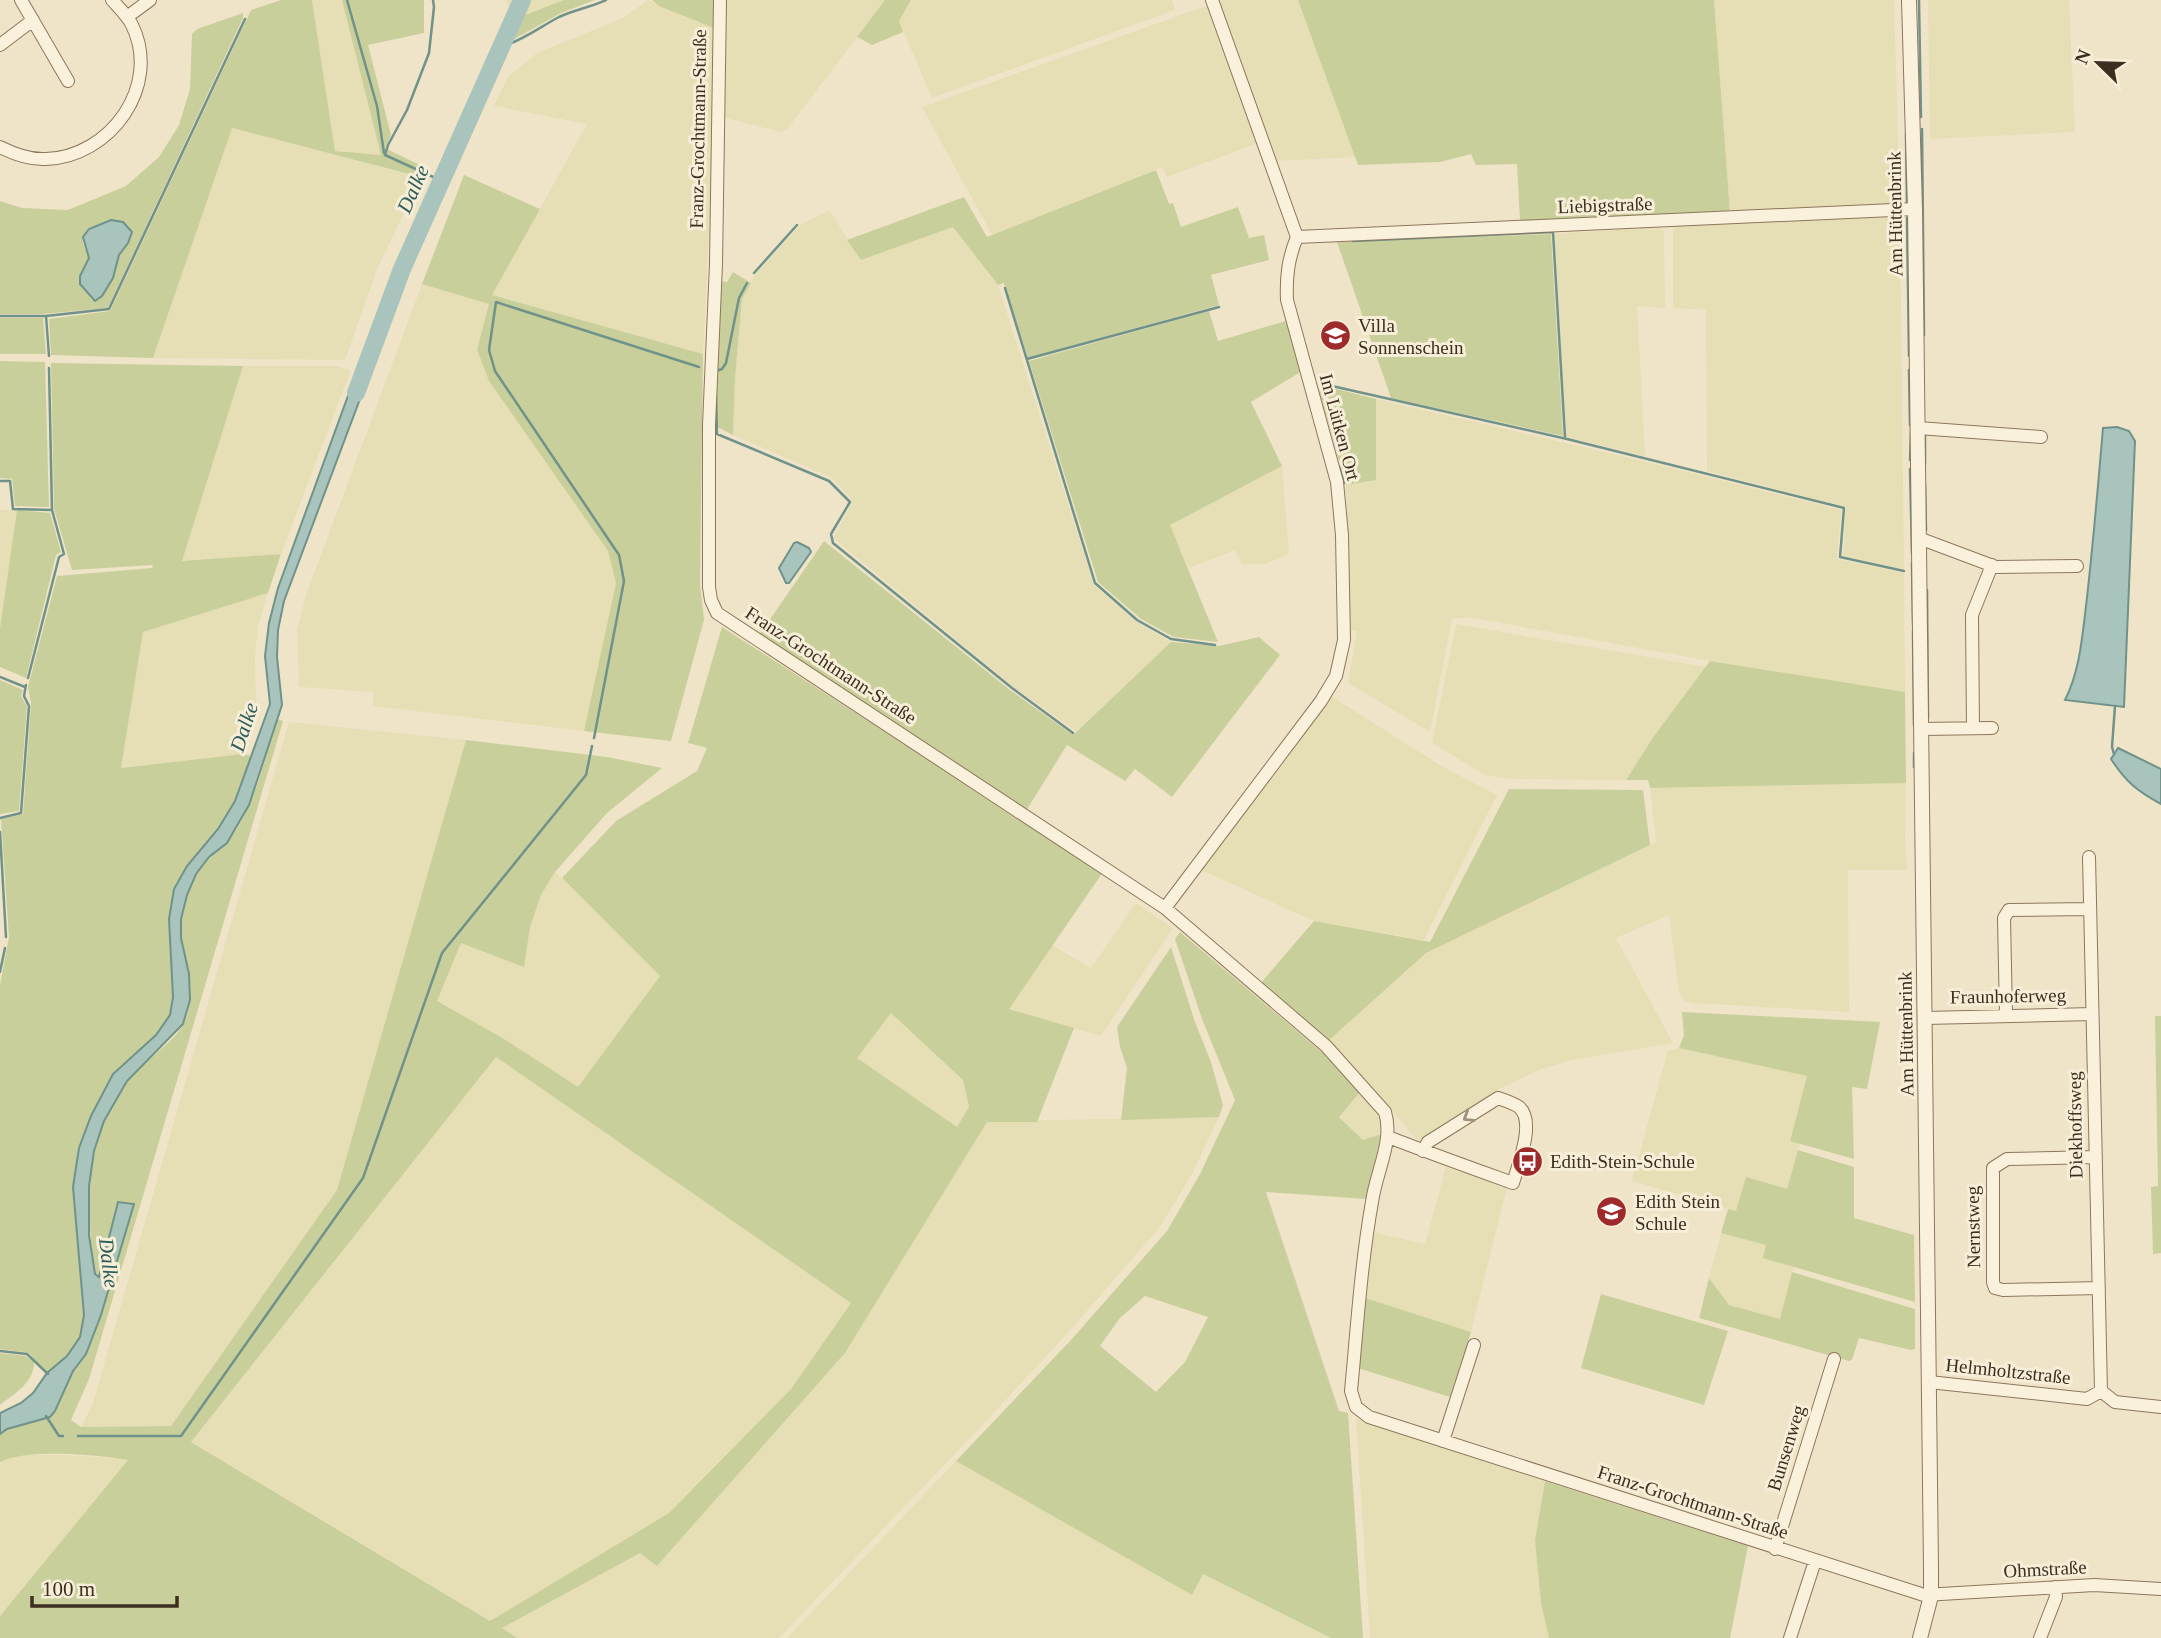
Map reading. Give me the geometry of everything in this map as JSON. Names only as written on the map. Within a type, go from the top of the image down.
[{"type":"street","points":[[21,0],[68,81]]},
{"type":"street","points":[[0,147],[28,158],[57,159],[86,150],[113,129],[134,98],[139,79],[138,44],[127,17],[112,0]]},
{"type":"street","points":[[127,17],[150,0]]},
{"type":"street","name":"Franz-Grochtmann-Straße","points":[[720,0],[716,264],[709,425],[709,587],[718,613],[1165,908],[1326,1046],[1385,1112],[1389,1124],[1388,1137],[1371,1202],[1361,1289],[1352,1399],[1356,1407],[1369,1417],[1815,1562],[1931,1595]]},
{"type":"street","points":[[1212,0],[1297,237]]},
{"type":"street","name":"Am Hüttenbrink","points":[[1909,0],[1915,209],[1931,1595],[1920,1638]]},
{"type":"street","points":[[0,45],[33,20]]},
{"type":"street","name":"Liebigstraße","points":[[1297,237],[1915,209]]},
{"type":"street","name":"Im Lütken Ort","points":[[1165,908],[1321,701],[1336,676],[1342,657],[1342,535],[1337,482],[1287,300],[1286,278],[1297,237]]},
{"type":"street","points":[[1917,428],[2041,437]]},
{"type":"street","points":[[1919,540],[1992,565],[2077,566]]},
{"type":"street","points":[[1973,728],[1972,615],[1992,565]]},
{"type":"street","points":[[1922,729],[1992,728]]},
{"type":"street","name":"Diekhoffsweg","points":[[2089,857],[2101,1391]]},
{"type":"street","points":[[2006,1016],[2004,918],[2009,910],[2089,909]]},
{"type":"street","name":"Fraunhoferweg","points":[[1925,1018],[2092,1014]]},
{"type":"street","points":[[1388,1137],[1423,1151],[1513,1183],[1524,1146],[1527,1120],[1518,1106],[1498,1098],[1428,1142],[1423,1151]]},
{"type":"street","name":"Nernstweg","points":[[2096,1157],[2007,1158],[1993,1168],[1993,1282],[1995,1288],[2003,1290],[2099,1288]]},
{"type":"street","points":[[1443,1441],[1474,1345]]},
{"type":"street","name":"Bunsenweg","points":[[1775,1549],[1834,1359]]},
{"type":"street","name":"Helmholtzstraße","points":[[1929,1382],[2087,1399],[2101,1391]]},
{"type":"street","points":[[2101,1391],[2115,1402],[2161,1406]]},
{"type":"street","points":[[1790,1638],[1815,1562]]},
{"type":"street","name":"Ohmstraße","points":[[1931,1595],[2094,1585],[2161,1588]]},
{"type":"street","points":[[2040,1638],[2056,1597],[2055,1587]]},
{"type":"shaded area","points":[[312,0],[342,0],[382,155],[335,151]]},
{"type":"shaded area","points":[[505,0],[564,0],[517,18]]},
{"type":"shaded area","points":[[648,0],[714,28],[712,171],[703,354],[492,295],[587,124],[494,106],[508,77],[537,53],[623,18]]},
{"type":"shaded area","points":[[724,0],[885,0],[788,128],[781,132],[722,117]]},
{"type":"shaded area","points":[[911,0],[1172,0],[1175,10],[932,98],[899,21]]},
{"type":"shaded area","points":[[1219,0],[1298,0],[1356,157],[1277,161]]},
{"type":"shaded area","points":[[1714,0],[1894,0],[1900,204],[1730,212]]},
{"type":"shaded area","points":[[1928,0],[2069,0],[2075,132],[1930,139]]},
{"type":"shaded area","points":[[1209,5],[1258,143],[1167,177],[1162,167],[992,235],[922,107]]},
{"type":"shaded area","points":[[231,128],[421,177],[376,272],[345,360],[153,358]]},
{"type":"shaded area","points":[[829,210],[861,260],[953,227],[998,285],[1094,585],[1136,622],[1171,642],[1076,731],[1014,687],[833,538],[853,501],[831,477],[733,435],[742,299],[755,275],[799,226]]},
{"type":"shaded area","points":[[1900,216],[1904,569],[1843,556],[1846,507],[1707,471],[1706,310],[1673,308],[1673,230],[1677,225]]},
{"type":"shaded area","points":[[1660,227],[1664,231],[1665,308],[1637,306],[1645,456],[1566,437],[1555,234]]},
{"type":"shaded area","points":[[422,284],[490,304],[477,350],[489,381],[608,551],[616,583],[584,731],[373,706],[373,692],[299,687],[297,630],[307,592]]},
{"type":"shaded area","points":[[243,366],[336,366],[351,370],[281,554],[181,562]]},
{"type":"shaded area","points":[[1376,399],[1841,510],[1837,559],[1904,573],[1905,692],[1710,661],[1468,617],[1452,619],[1430,732],[1348,683],[1357,630],[1349,631],[1346,485],[1376,480]]},
{"type":"shaded area","points":[[1282,466],[1289,554],[1265,564],[1242,564],[1235,550],[1189,568],[1169,525]]},
{"type":"shaded area","points":[[0,510],[17,510],[0,628]]},
{"type":"shaded area","points":[[268,593],[258,626],[255,657],[256,705],[243,754],[121,768],[143,632]]},
{"type":"shaded area","points":[[1456,624],[1706,667],[1654,736],[1626,780],[1511,779],[1485,775],[1432,743]]},
{"type":"shaded area","points":[[1331,696],[1443,767],[1497,795],[1424,940],[1314,921],[1201,870]]},
{"type":"shaded area","points":[[289,722],[466,740],[337,1190],[171,1426],[81,1427],[93,1403]]},
{"type":"shaded area","points":[[1906,783],[1907,870],[1848,870],[1849,1012],[1685,1001],[1679,993],[1669,915],[1616,938],[1673,1043],[1568,1061],[1539,1070],[1501,1088],[1422,1140],[1416,1139],[1376,1091],[1328,1041],[1426,953],[1656,842],[1650,788]]},
{"type":"shaded area","points":[[555,872],[660,976],[578,1088],[504,1039],[436,1002],[461,943],[524,966],[530,927],[541,895]]},
{"type":"shaded area","points":[[1136,903],[1173,928],[1101,1036],[1009,1009],[1052,945],[1091,968]]},
{"type":"shaded area","points":[[891,1012],[963,1080],[969,1107],[957,1127],[856,1058]]},
{"type":"shaded area","points":[[1679,1048],[1807,1076],[1790,1140],[1800,1143],[1787,1190],[1736,1211],[1632,1181],[1668,1050]]},
{"type":"shaded area","points":[[496,1057],[851,1303],[791,1389],[669,1513],[490,1621],[191,1442]]},
{"type":"shaded area","points":[[1360,1092],[1380,1114],[1382,1125],[1382,1134],[1363,1140],[1339,1116]]},
{"type":"shaded area","points":[[1219,1117],[1193,1172],[1160,1227],[992,1415],[779,1638],[517,1638],[502,1628],[640,1553],[657,1566],[845,1353],[987,1121]]},
{"type":"shaded area","points":[[1446,1167],[1507,1188],[1471,1332],[1365,1298],[1372,1232],[1425,1244]]},
{"type":"shaded area","points":[[1721,1233],[1767,1245],[1764,1258],[1794,1266],[1780,1319],[1729,1305],[1709,1278]]},
{"type":"shaded area","points":[[1356,1418],[1545,1481],[1535,1540],[1541,1603],[1549,1638],[1370,1638]]},
{"type":"shaded area","points":[[12,1455],[129,1459],[0,1616],[0,1462]]},
{"type":"shaded area","points":[[956,1461],[1191,1594],[1202,1574],[1331,1638],[787,1638]]},
{"type":"green space","points":[[281,0],[312,0],[335,151],[381,155],[342,0],[424,0],[424,33],[368,45],[391,135],[385,148],[426,168],[421,177],[232,128],[153,358],[51,355],[49,319],[110,311],[251,10]]},
{"type":"green space","points":[[564,0],[595,0],[561,13],[509,42],[517,18]]},
{"type":"green space","points":[[652,0],[715,0],[714,28],[659,6]]},
{"type":"green space","points":[[885,0],[911,0],[899,21],[903,32],[872,45],[857,37]]},
{"type":"green space","points":[[1298,0],[1714,0],[1730,212],[1520,221],[1517,164],[1476,165],[1471,154],[1440,162],[1358,165]]},
{"type":"green space","points":[[243,13],[108,308],[43,314],[0,314],[0,201],[22,208],[68,210],[126,186],[159,157],[179,125],[190,89],[192,34],[197,29]],"holes":[[[128,226],[132,232],[119,255],[113,278],[90,294],[80,280],[89,258],[83,243],[85,233]]]},
{"type":"green space","points":[[1156,170],[1169,204],[1173,203],[1181,227],[1238,207],[1249,238],[1264,235],[1269,260],[1211,275],[1219,305],[1028,358],[1004,283],[998,285],[953,227],[861,260],[847,240],[964,197],[987,237]]},
{"type":"green space","points":[[464,175],[540,209],[492,295],[703,354],[700,584],[704,620],[671,741],[584,731],[616,583],[608,551],[489,381],[477,350],[489,304],[422,284]]},
{"type":"green space","points":[[1551,234],[1563,436],[1391,398],[1337,242]]},
{"type":"green space","points":[[733,272],[751,283],[742,299],[733,435],[715,426],[721,281],[727,282]]},
{"type":"green space","points":[[1209,311],[1218,341],[1286,321],[1302,371],[1251,402],[1282,466],[1170,525],[1218,642],[1174,637],[1141,619],[1098,582],[1029,361]]},
{"type":"green space","points":[[0,318],[43,318],[46,354],[0,354]]},
{"type":"green space","points":[[0,361],[45,362],[49,507],[15,506],[12,479],[0,478]]},
{"type":"green space","points":[[51,363],[243,366],[182,561],[281,554],[268,593],[143,632],[121,768],[243,754],[251,756],[235,801],[218,829],[187,866],[169,919],[173,997],[170,1015],[156,1035],[113,1074],[73,1187],[84,1315],[80,1337],[67,1356],[47,1373],[29,1353],[0,1349],[0,985],[9,937],[1,819],[23,814],[31,703],[28,687],[57,576],[152,568],[153,565],[72,570],[54,509]]},
{"type":"green space","points":[[1333,388],[1376,399],[1376,480],[1346,485],[1319,390],[1331,393]]},
{"type":"green space","points":[[17,510],[50,513],[61,552],[56,555],[26,678],[0,667],[0,628]]},
{"type":"green space","points":[[824,541],[1010,690],[1073,735],[1171,642],[1219,646],[1259,637],[1280,655],[1172,797],[1135,769],[1125,781],[1067,745],[1026,811],[759,635]]},
{"type":"green space","points":[[722,627],[1103,872],[1009,1009],[1074,1028],[1037,1122],[987,1122],[845,1353],[657,1566],[640,1553],[502,1628],[517,1638],[0,1638],[0,1616],[128,1460],[44,1454],[0,1462],[0,1434],[7,1429],[50,1417],[73,1371],[86,1354],[101,1315],[134,1204],[118,1202],[99,1278],[95,1274],[89,1199],[95,1149],[102,1126],[127,1081],[172,1039],[183,1025],[190,1003],[180,932],[185,900],[200,868],[228,842],[245,814],[258,783],[277,719],[283,721],[89,1379],[71,1420],[81,1427],[171,1426],[337,1190],[466,740],[607,757],[662,768],[607,813],[555,872],[541,895],[530,927],[524,967],[461,943],[437,1001],[504,1039],[578,1087],[660,976],[562,878],[616,821],[697,771],[707,748],[688,743]],"holes":[[[891,1013],[963,1080],[969,1107],[957,1127],[857,1058]],[[496,1057],[851,1303],[791,1389],[669,1513],[490,1621],[191,1442]]]},
{"type":"green space","points":[[1710,661],[1905,692],[1906,783],[1650,788],[1648,780],[1626,780],[1654,736]]},
{"type":"green space","points":[[0,680],[23,690],[21,696],[27,706],[19,811],[0,814]]},
{"type":"green space","points":[[1509,789],[1643,790],[1650,845],[1426,953],[1328,1041],[1260,984],[1314,921],[1430,942]]},
{"type":"green space","points":[[1180,932],[1324,1054],[1360,1092],[1339,1117],[1363,1140],[1382,1134],[1366,1199],[1266,1192],[1339,1411],[1348,1413],[1363,1638],[1331,1638],[1203,1574],[1192,1595],[956,1461],[1071,1340],[1167,1231],[1200,1174],[1235,1100],[1202,1019],[1175,939]],"holes":[[[1145,1296],[1208,1317],[1185,1362],[1156,1392],[1100,1346],[1120,1318]]]},
{"type":"green space","points":[[1171,947],[1223,1105],[1219,1117],[1121,1120],[1127,1068],[1117,1027]]},
{"type":"green space","points":[[1682,1012],[1880,1022],[1867,1089],[1852,1087],[1854,1159],[1790,1141],[1807,1076],[1679,1048],[1684,1035]]},
{"type":"green space","points":[[2155,1016],[2161,1016],[2161,1253],[2153,1254],[2151,1187],[2158,1186]]},
{"type":"green space","points":[[1798,1150],[1854,1167],[1854,1218],[1914,1235],[1915,1302],[1763,1258],[1766,1245],[1721,1233],[1728,1209],[1736,1211],[1746,1177],[1787,1189]]},
{"type":"green space","points":[[1792,1272],[1915,1309],[1915,1349],[1859,1338],[1852,1360],[1849,1361],[1699,1318],[1709,1278],[1729,1305],[1780,1319]]},
{"type":"green space","points":[[1601,1294],[1728,1331],[1704,1405],[1581,1368]]},
{"type":"green space","points":[[1365,1298],[1471,1332],[1450,1397],[1358,1368]]},
{"type":"green space","points":[[0,1353],[26,1356],[34,1362],[27,1382],[0,1405]]},
{"type":"green space","points":[[1545,1481],[1748,1546],[1730,1638],[1549,1638],[1541,1603],[1535,1540]]},
{"type":"water","points":[[111,220],[123,222],[132,232],[119,255],[113,278],[102,296],[95,301],[80,284],[80,276],[89,258],[83,237],[89,229]]},
{"type":"water","points":[[357,371],[369,375],[284,601],[278,630],[277,657],[282,705],[249,805],[227,843],[209,857],[196,874],[187,895],[181,919],[181,938],[189,974],[190,1000],[183,1024],[127,1081],[104,1121],[94,1151],[89,1186],[89,1235],[95,1274],[99,1277],[118,1202],[134,1204],[101,1315],[86,1354],[73,1371],[50,1417],[7,1429],[0,1434],[0,1413],[21,1403],[33,1393],[47,1373],[67,1356],[80,1337],[84,1315],[73,1187],[79,1148],[91,1116],[113,1074],[156,1035],[170,1015],[173,997],[169,919],[174,889],[187,866],[218,829],[235,801],[270,704],[265,656],[269,623],[278,588]]},
{"type":"water","points":[[2117,427],[2129,431],[2135,441],[2124,707],[2065,700],[2074,677],[2082,642],[2103,428]]},
{"type":"water","points":[[797,542],[811,552],[789,583],[786,583],[779,568]]},
{"type":"water","points":[[2118,748],[2161,769],[2161,804],[2139,790],[2122,774],[2111,759]]},
{"type":"waterway","points":[[347,0],[377,106],[384,153]]},
{"type":"waterway","points":[[433,0],[429,53],[407,110],[385,155],[442,181]]},
{"type":"waterway","name":"Dalke","points":[[356,393],[402,269],[522,0]]},
{"type":"waterway","points":[[501,47],[524,38],[559,17],[606,0]]},
{"type":"waterway","points":[[1919,0],[1921,117]]},
{"type":"waterway","points":[[0,316],[46,316],[109,309],[245,19]]},
{"type":"waterway","points":[[1922,129],[1924,335]]},
{"type":"waterway","points":[[1906,135],[1907,202]]},
{"type":"waterway","points":[[1907,218],[1909,356]]},
{"type":"waterway","points":[[754,273],[797,225]]},
{"type":"waterway","points":[[1353,241],[1553,232],[1565,437]]},
{"type":"waterway","points":[[716,371],[722,369],[726,363],[739,298],[747,283]]},
{"type":"waterway","points":[[1005,288],[1095,583],[1137,620],[1171,639],[1215,645]]},
{"type":"waterway","points":[[594,738],[624,581],[619,555],[495,371],[489,350],[496,302],[699,367]]},
{"type":"waterway","points":[[1027,359],[1219,307]]},
{"type":"waterway","points":[[46,316],[49,356]]},
{"type":"waterway","points":[[28,678],[59,557],[64,554],[52,510],[49,368]]},
{"type":"waterway","points":[[1909,370],[1910,425]]},
{"type":"waterway","points":[[1332,386],[1567,439],[1844,508],[1840,557],[1904,571]]},
{"type":"waterway","points":[[716,395],[717,434],[829,481],[850,502],[831,534],[833,543],[1012,688],[1073,733]]},
{"type":"waterway","points":[[1910,460],[1911,432]]},
{"type":"waterway","points":[[1925,435],[1925,464]]},
{"type":"waterway","points":[[1339,466],[1344,483]]},
{"type":"waterway","points":[[1910,469],[1912,553]]},
{"type":"waterway","points":[[0,481],[10,481],[13,509],[52,510]]},
{"type":"waterway","points":[[1925,484],[1926,530]]},
{"type":"waterway","points":[[1912,564],[1913,623]]},
{"type":"waterway","points":[[1927,590],[1928,718]]},
{"type":"waterway","points":[[1913,631],[1914,725]]},
{"type":"waterway","points":[[0,677],[25,687]]},
{"type":"waterway","points":[[0,818],[21,813],[29,706],[24,696],[26,685]]},
{"type":"waterway","points":[[2114,754],[2112,747],[2115,706]]},
{"type":"waterway","points":[[78,1436],[181,1436],[363,1178],[442,953],[586,775],[592,746]]},
{"type":"waterway","points":[[1914,753],[1914,767]]},
{"type":"waterway","points":[[0,832],[6,937]]},
{"type":"waterway","points":[[0,972],[5,948]]},
{"type":"waterway","points":[[0,1351],[27,1354],[48,1374]]},
{"type":"waterway","points":[[46,1416],[59,1436],[63,1436]]},
{"type":"place","name":"Villa Sonnenschein","points":[[1335,336]]},
{"type":"place","name":"Edith-Stein-Schule","points":[[1527,1161]]},
{"type":"place","name":"Edith Stein Schule","points":[[1612,1212]]}]
